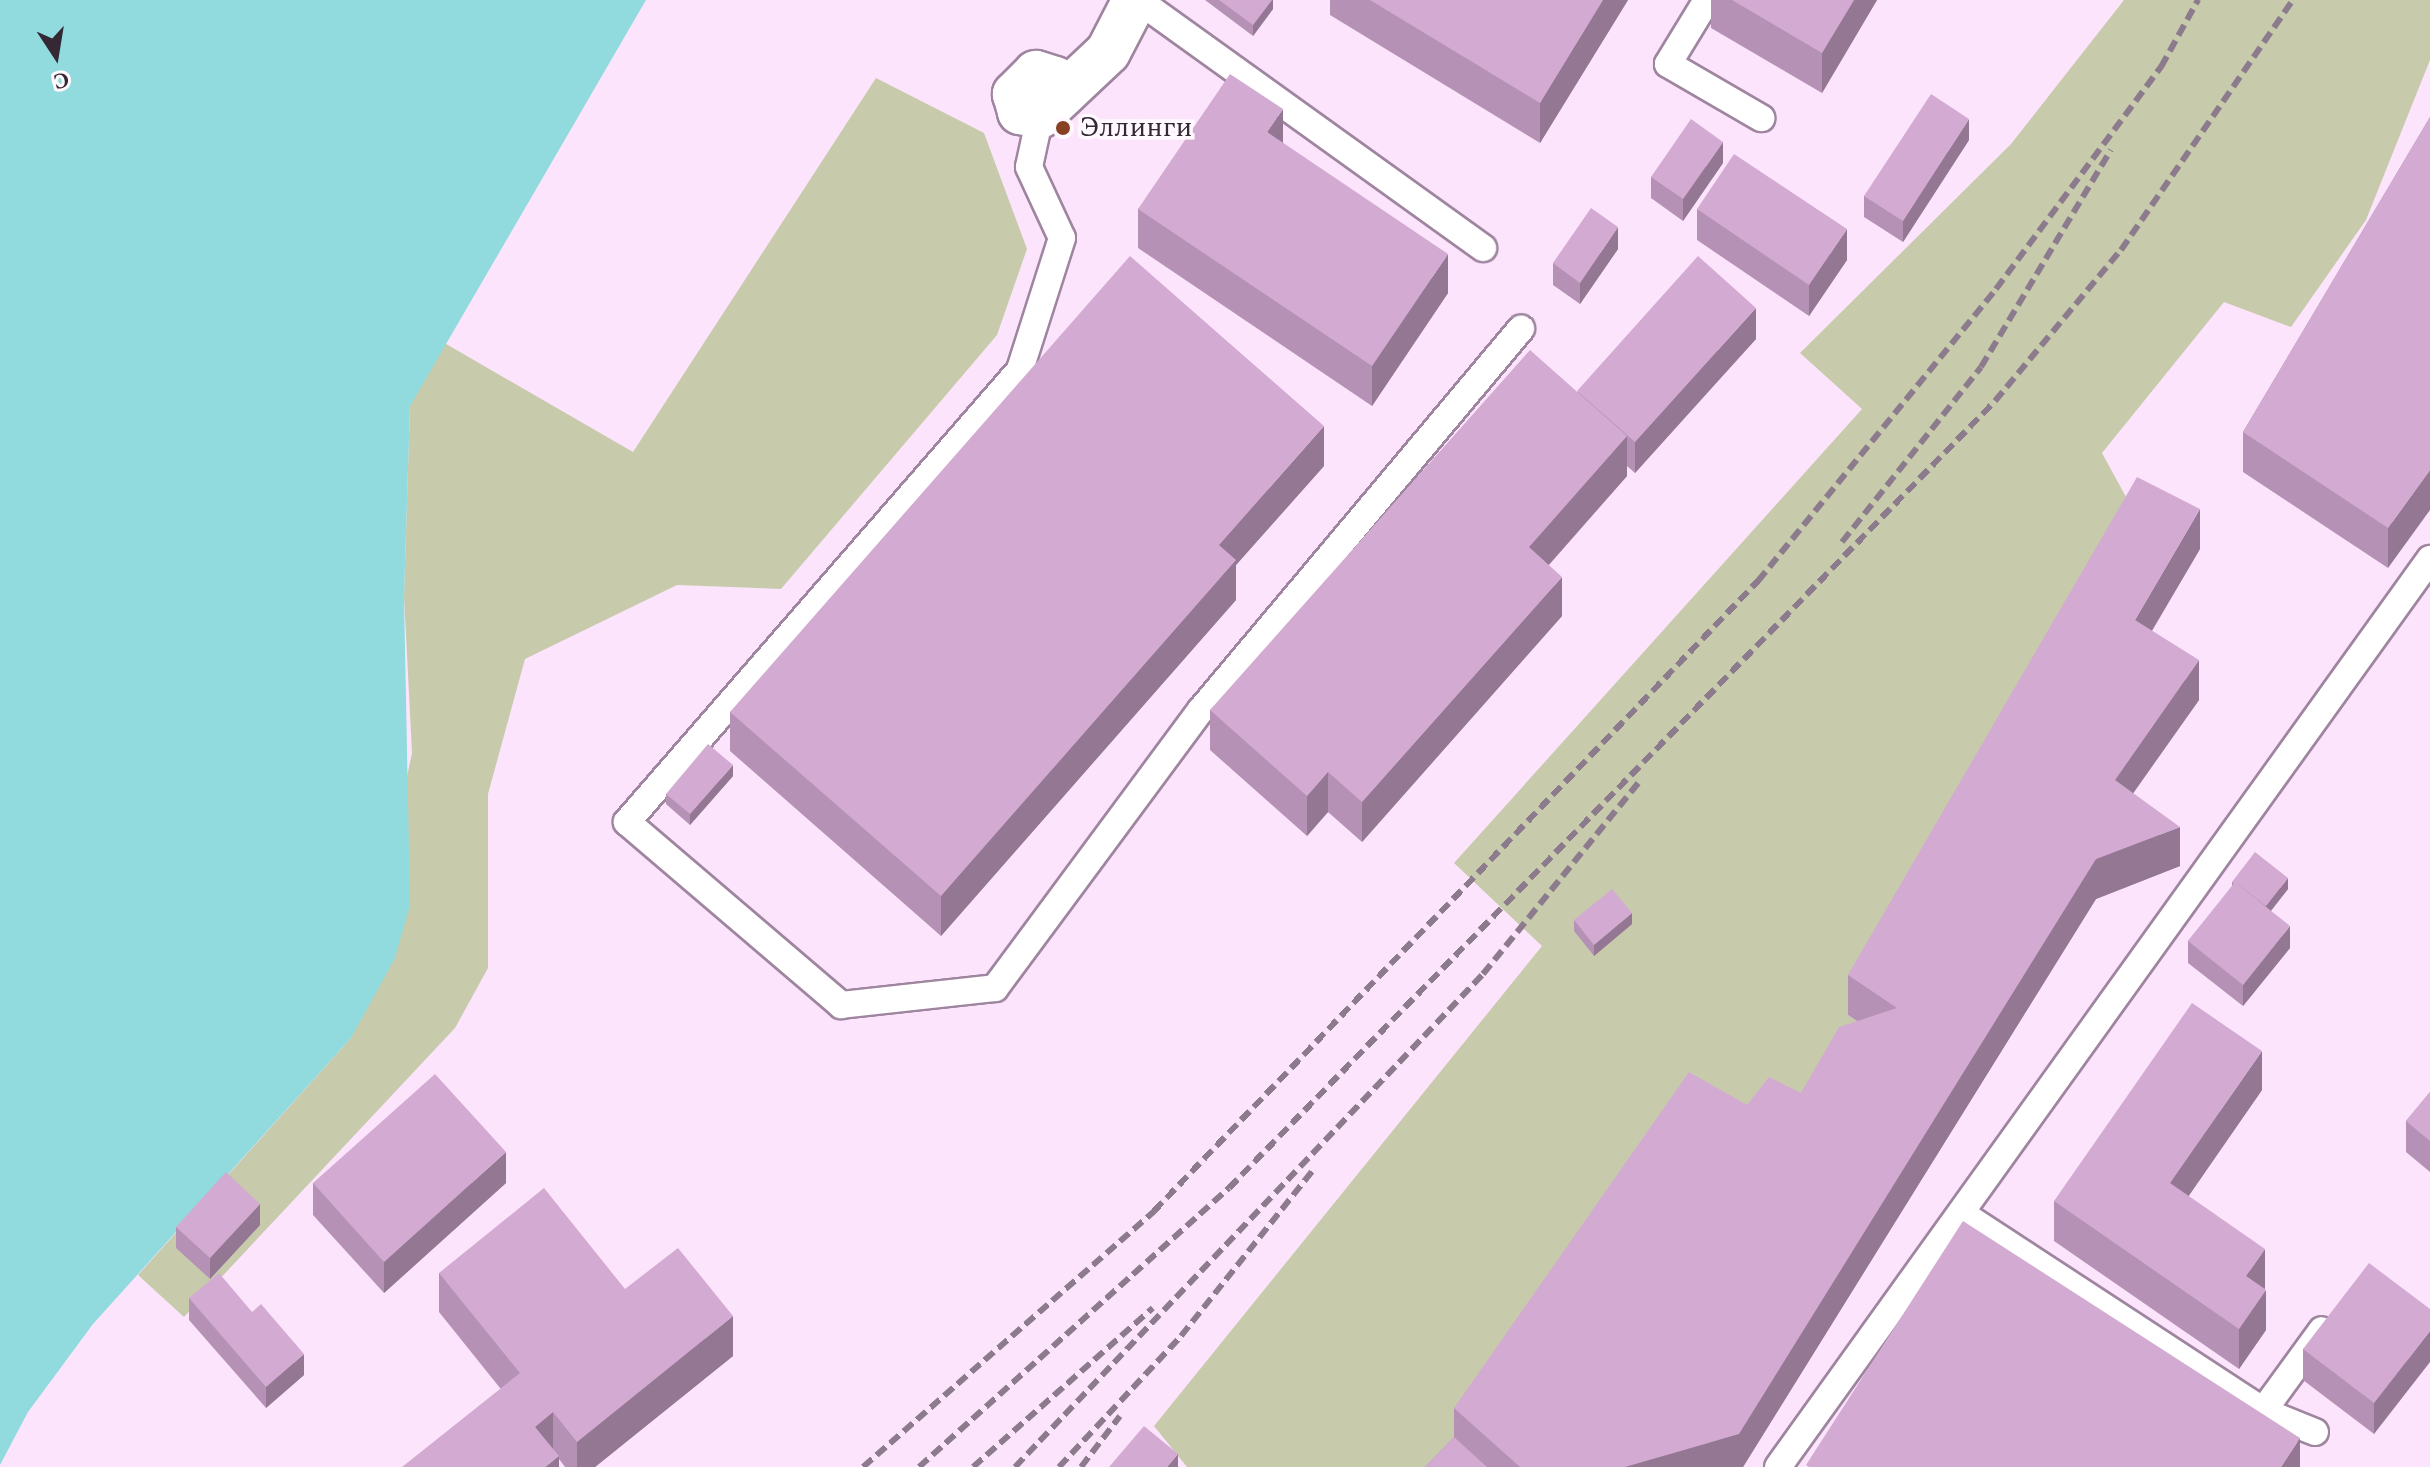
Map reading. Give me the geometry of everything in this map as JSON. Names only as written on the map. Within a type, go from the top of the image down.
[{"type":"street","points":[[1052,105],[1108,52],[1137,0]]},
{"type":"lane","points":[[1137,0],[1483,248]]},
{"type":"lane","points":[[1707,0],[1668,64],[1761,118]]},
{"type":"lane","points":[[1052,105],[1029,167],[1062,238],[1020,370],[627,822],[841,1005],[995,988],[1201,710],[1521,329]]},
{"type":"lane","points":[[1778,1467],[1964,1215],[2430,559]]},
{"type":"lane","points":[[1964,1215],[2263,1411],[2315,1432]]},
{"type":"lane","points":[[2263,1411],[2329,1321]]},
{"type":"shaded area","points":[[0,0],[646,0],[410,406],[404,596],[410,905],[395,958],[351,1038],[93,1324],[28,1412],[0,1465]]},
{"type":"shaded area","points":[[2124,0],[2430,0],[2430,60],[2366,220],[2291,327],[2224,302],[2102,453],[2137,517],[1848,1015],[1897,1047],[1435,1467],[1187,1467],[1154,1426],[1542,946],[1454,863],[1862,409],[1800,353],[2011,144]]},
{"type":"shaded area","points":[[876,78],[984,133],[1027,249],[997,335],[781,589],[677,585],[525,659],[488,794],[488,968],[455,1028],[184,1317],[138,1275],[351,1038],[412,753],[404,596],[410,406],[441,341],[633,452]]},
{"type":"building","points":[[1219,0],[1272,0],[1253,25]]},
{"type":"building","points":[[1370,0],[1603,0],[1540,103]]},
{"type":"building","points":[[1732,0],[1854,0],[1822,53]]},
{"type":"building","points":[[1230,74],[1283,109],[1267,132],[1448,254],[1372,366],[1138,209]]},
{"type":"building","points":[[1931,94],[1969,119],[1903,221],[1864,196]]},
{"type":"building","points":[[2430,117],[2430,470],[2388,528],[2243,432]]},
{"type":"building","points":[[1691,119],[1723,142],[1683,199],[1651,177]]},
{"type":"building","points":[[1734,154],[1847,229],[1809,285],[1697,209]]},
{"type":"building","points":[[1591,208],[1618,227],[1580,283],[1553,263]]},
{"type":"building","points":[[1130,256],[1324,426],[1219,545],[1236,560],[941,896],[730,712]]},
{"type":"building","points":[[1698,256],[1756,308],[1635,442],[1577,391]]},
{"type":"building","points":[[1530,350],[1627,436],[1529,547],[1562,577],[1362,802],[1328,772],[1307,796],[1210,710]]},
{"type":"building","points":[[2137,477],[2200,509],[2135,620],[2199,660],[2115,780],[2180,827],[2096,859],[1739,1434],[1625,1467],[1520,1467],[1454,1408],[1689,1072],[1747,1105],[1769,1077],[1801,1093],[1839,1027],[1897,1008],[1848,975]]},
{"type":"building","points":[[708,744],[733,765],[690,814],[666,794]]},
{"type":"building","points":[[2255,852],[2288,878],[2266,906],[2232,882]]},
{"type":"building","points":[[2235,882],[2290,926],[2243,985],[2188,941]]},
{"type":"building","points":[[1612,889],[1632,913],[1594,945],[1574,920]]},
{"type":"building","points":[[2192,1003],[2262,1051],[2170,1183],[2265,1249],[2246,1276],[2266,1290],[2239,1329],[2054,1201]]},
{"type":"building","points":[[435,1074],[506,1152],[384,1262],[313,1183]]},
{"type":"building","points":[[2430,1092],[2430,1141],[2406,1121]]},
{"type":"building","points":[[226,1172],[260,1204],[210,1258],[176,1227]]},
{"type":"building","points":[[544,1188],[625,1289],[678,1248],[733,1316],[577,1442],[553,1412],[535,1427],[559,1456],[545,1467],[402,1467],[520,1373],[439,1273]]},
{"type":"building","points":[[1963,1221],[2300,1438],[2281,1467],[1806,1465]]},
{"type":"building","points":[[2369,1263],[2430,1309],[2430,1331],[2374,1403],[2303,1349]]},
{"type":"building","points":[[219,1273],[252,1312],[261,1304],[304,1354],[266,1387],[189,1298]]},
{"type":"building","points":[[1144,1426],[1178,1454],[1167,1467],[1109,1467]]},
{"type":"building","points":[[1454,1437],[1487,1467],[1425,1467]]},
{"type":"railway","points":[[863,1467],[1154,1211],[1758,581],[1996,289],[2161,67],[2198,0]]},
{"type":"railway","points":[[919,1467],[1229,1188],[1995,401],[2121,250],[2293,0]]},
{"type":"railway","points":[[1842,542],[1981,367],[2111,150]]},
{"type":"railway","points":[[1015,1467],[1483,974],[1640,781]]},
{"type":"railway","points":[[1059,1467],[1181,1336],[1314,1169]]},
{"type":"railway","points":[[973,1467],[1153,1308]]},
{"type":"railway","points":[[1081,1467],[1120,1416]]},
{"type":"place","name":"Эллинги","points":[[1063,128]]}]
